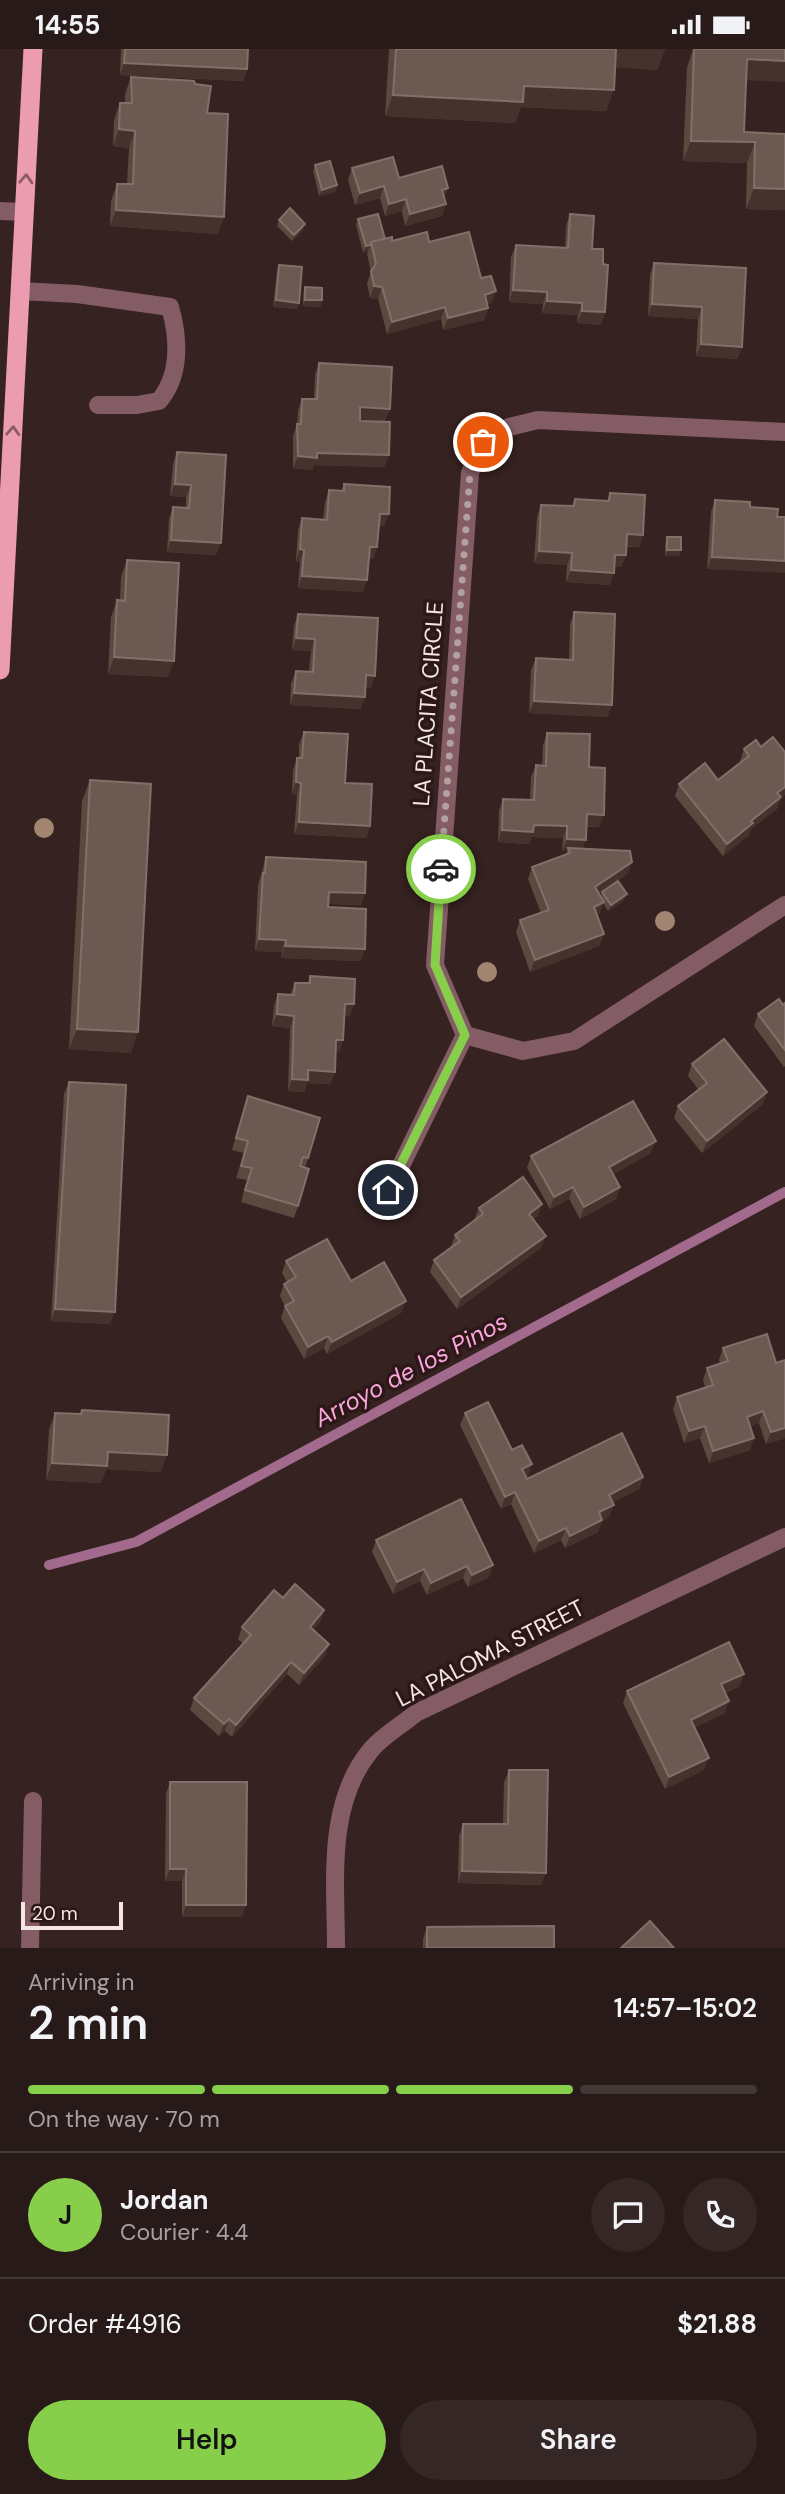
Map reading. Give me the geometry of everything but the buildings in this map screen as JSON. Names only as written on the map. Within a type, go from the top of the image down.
[{"type":"highway","points":[[0,670],[2,588],[33,49]]},
{"type":"street","points":[[0,211],[24,212]]},
{"type":"street","points":[[20,291],[77,294],[170,307],[176,328],[176,354],[174,374],[168,390],[159,401],[137,405],[98,405]]},
{"type":"street","name":"LA PLACITA CIRCLE","points":[[465,1035],[435,965],[470,473],[483,442],[509,427],[538,420],[785,432]]},
{"type":"street","points":[[388,1190],[465,1035],[523,1051],[574,1041],[785,905]]},
{"type":"street","name":"LA PALOMA STREET","points":[[336,1948],[336,1835],[348,1787],[371,1750],[416,1713],[785,1537]]},
{"type":"street","points":[[30,1948],[33,1801]]},
{"type":"waterway","name":"Arroyo de los Pinos","points":[[49,1565],[136,1542],[785,1192]]},
{"type":"way so far","points":[[441,869],[470,473],[483,442]]},
{"type":"route","points":[[388,1190],[465,1035],[435,965],[441,869]]}]
